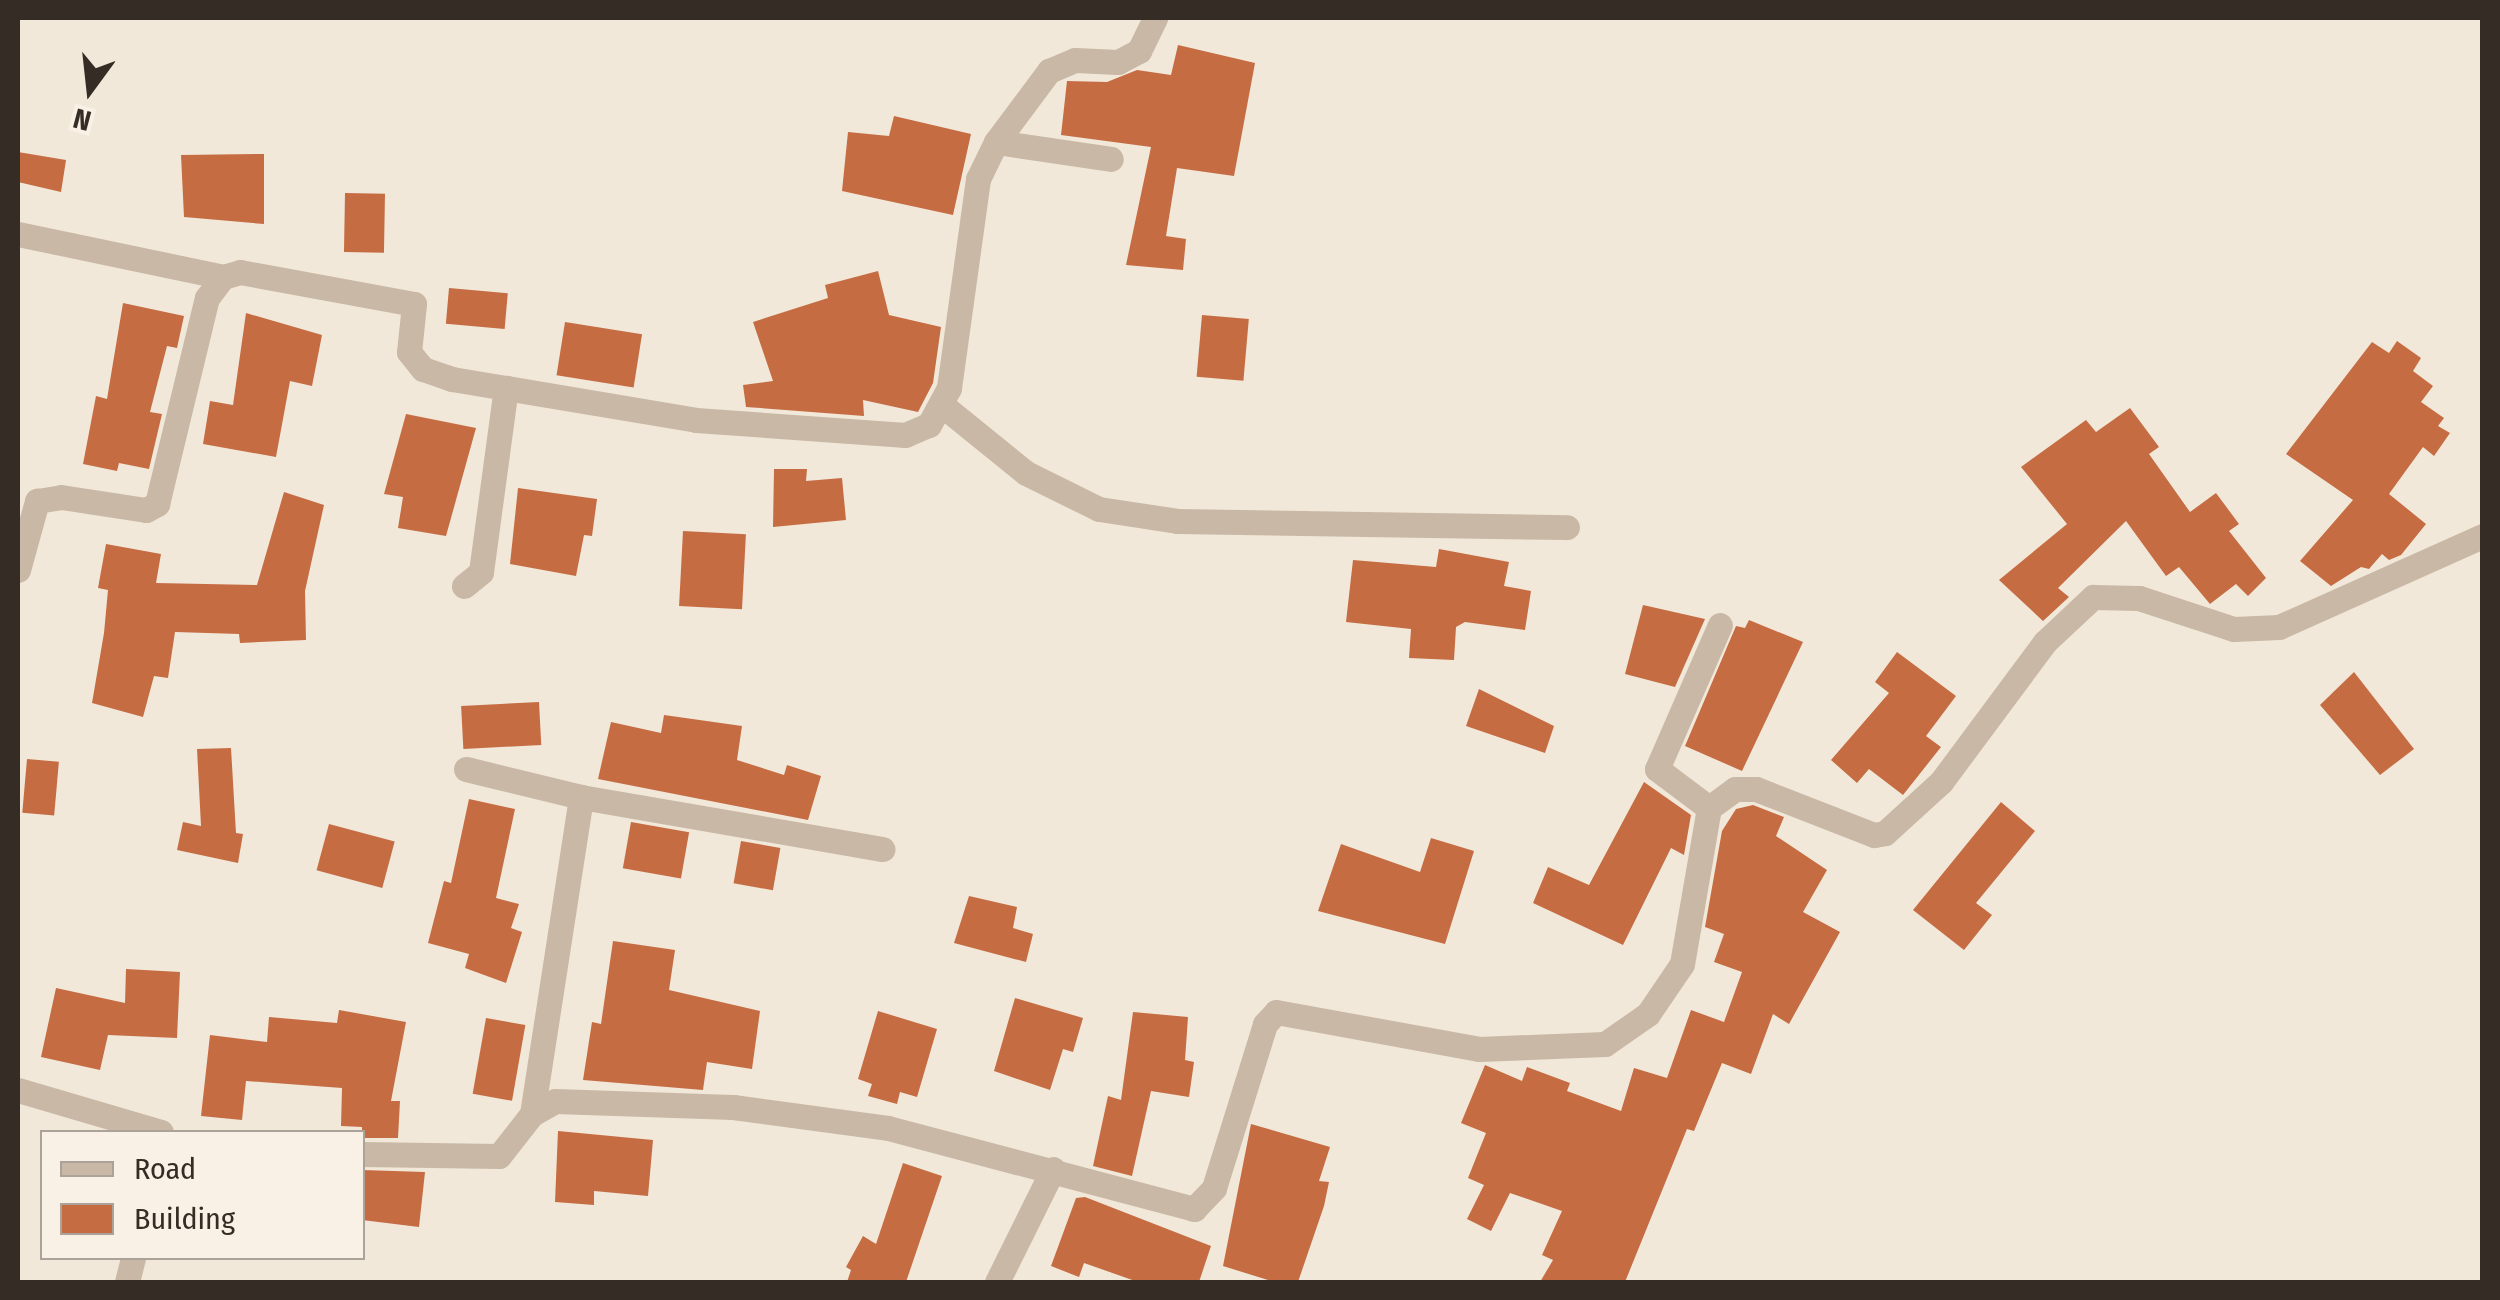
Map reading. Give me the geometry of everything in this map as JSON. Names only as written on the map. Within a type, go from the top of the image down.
[{"type":"street","points":[[18,234],[223,277],[240,272],[414,304],[409,352],[423,368],[506,388],[696,420],[905,436],[929,424],[942,405],[978,179],[996,142],[1049,71],[1075,60],[1118,62],[1140,51],[1155,18]]},
{"type":"street","points":[[996,142],[1111,159]]},
{"type":"street","points":[[18,570],[36,501],[61,496],[146,510],[158,504],[207,298],[223,277]]},
{"type":"street","points":[[464,586],[481,572],[506,388]]},
{"type":"street","points":[[942,405],[1026,473],[1099,509],[1177,521],[1567,528]]},
{"type":"street","points":[[365,1154],[499,1156],[532,1114],[555,1101],[733,1107],[888,1128],[1194,1209],[1205,1204],[1265,1024],[1276,1012],[1479,1050],[1605,1044],[1648,1014],[1682,964],[1709,808],[1735,789],[1756,789],[1874,835],[1885,833],[1941,782],[2045,642],[2093,597],[2139,598],[2234,629],[2279,627],[2482,536]]},
{"type":"street","points":[[1709,808],[1657,769],[1720,626]]},
{"type":"street","points":[[466,769],[581,796],[884,849]]},
{"type":"street","points":[[532,1114],[581,796]]},
{"type":"street","points":[[18,1090],[154,1130]]},
{"type":"street","points":[[997,1282],[1053,1170]]},
{"type":"building","points":[[1178,45],[1255,63],[1234,176],[1177,168],[1166,236],[1186,239],[1183,270],[1126,265],[1151,147],[1061,135],[1067,81],[1107,82],[1137,70],[1171,75]]},
{"type":"building","points":[[894,116],[971,134],[953,215],[842,191],[848,132],[889,136]]},
{"type":"building","points":[[18,152],[66,160],[61,192],[18,182]]},
{"type":"building","points":[[264,154],[264,224],[184,217],[181,155]]},
{"type":"building","points":[[345,193],[385,194],[384,253],[344,252]]},
{"type":"building","points":[[878,271],[889,315],[941,327],[933,383],[918,412],[863,400],[864,416],[746,407],[743,385],[773,381],[753,322],[828,298],[825,285]]},
{"type":"building","points":[[449,288],[508,293],[505,329],[446,324]]},
{"type":"building","points":[[123,303],[184,316],[177,348],[167,346],[150,412],[162,414],[149,469],[119,463],[117,471],[83,464],[96,396],[107,399]]},
{"type":"building","points":[[246,313],[322,335],[312,386],[290,381],[276,457],[203,444],[210,401],[233,405]]},
{"type":"building","points":[[1202,315],[1249,319],[1243,381],[1197,377]]},
{"type":"building","points":[[565,322],[642,334],[634,388],[557,375]]},
{"type":"building","points":[[2397,341],[2421,358],[2413,371],[2433,386],[2421,402],[2444,418],[2438,426],[2450,433],[2434,456],[2423,447],[2389,494],[2426,524],[2401,555],[2389,560],[2382,554],[2369,569],[2361,567],[2331,586],[2300,561],[2353,500],[2286,454],[2372,342],[2389,353]]},
{"type":"building","points":[[2130,408],[2159,447],[2149,454],[2190,512],[2216,493],[2239,524],[2229,531],[2266,578],[2248,596],[2236,584],[2210,604],[2179,567],[2166,576],[2126,521],[2058,588],[2069,597],[2043,621],[1999,580],[2067,524],[2021,467],[2086,420],[2096,432]]},
{"type":"building","points":[[406,414],[476,428],[446,536],[398,528],[403,497],[384,494]]},
{"type":"building","points":[[774,469],[807,469],[806,481],[842,478],[846,520],[773,527]]},
{"type":"building","points":[[518,488],[597,499],[592,536],[584,535],[576,576],[510,564]]},
{"type":"building","points":[[284,492],[324,505],[305,591],[306,640],[240,643],[239,634],[175,632],[168,678],[154,676],[143,717],[92,703],[108,590],[98,588],[106,544],[161,554],[156,583],[257,585]]},
{"type":"building","points":[[683,531],[746,534],[742,609],[679,606]]},
{"type":"building","points":[[1439,549],[1509,562],[1504,586],[1531,591],[1525,630],[1465,622],[1456,627],[1454,660],[1409,658],[1411,629],[1346,622],[1353,560],[1436,567]]},
{"type":"building","points":[[1643,605],[1705,619],[1675,687],[1625,674]]},
{"type":"building","points":[[1749,620],[1803,642],[1742,771],[1685,746],[1736,626],[1745,628]]},
{"type":"building","points":[[1897,652],[1956,696],[1926,736],[1941,747],[1903,795],[1869,769],[1857,783],[1831,760],[1889,693],[1875,682]]},
{"type":"building","points":[[2354,672],[2414,749],[2380,775],[2320,705]]},
{"type":"building","points":[[1479,689],[1554,726],[1545,753],[1466,726]]},
{"type":"building","points":[[539,702],[541,745],[463,749],[461,706]]},
{"type":"building","points":[[664,715],[742,726],[737,760],[784,775],[787,765],[821,776],[808,820],[598,779],[611,722],[661,733]]},
{"type":"building","points":[[231,748],[236,833],[243,834],[238,863],[177,850],[183,822],[201,826],[197,749]]},
{"type":"building","points":[[27,759],[59,762],[54,816],[22,813]]},
{"type":"building","points":[[1644,782],[1691,815],[1684,855],[1671,848],[1623,945],[1533,903],[1548,867],[1589,885]]},
{"type":"building","points":[[469,799],[515,809],[496,898],[519,904],[511,928],[522,932],[506,983],[465,968],[469,954],[428,943],[444,881],[451,883]]},
{"type":"building","points":[[2001,802],[2035,831],[1976,903],[1992,915],[1964,950],[1913,910]]},
{"type":"building","points":[[1753,805],[1784,817],[1776,836],[1827,870],[1803,912],[1840,932],[1789,1024],[1773,1014],[1751,1074],[1722,1063],[1694,1131],[1687,1129],[1625,1282],[1540,1282],[1553,1260],[1542,1255],[1562,1211],[1510,1193],[1491,1231],[1467,1219],[1484,1185],[1468,1178],[1486,1133],[1461,1123],[1485,1065],[1522,1081],[1527,1067],[1570,1083],[1567,1091],[1621,1111],[1634,1068],[1667,1078],[1691,1010],[1724,1022],[1742,972],[1714,962],[1724,934],[1705,927],[1722,831],[1736,809]]},
{"type":"building","points":[[631,822],[689,832],[681,879],[623,868]]},
{"type":"building","points":[[329,824],[395,842],[382,888],[317,870]]},
{"type":"building","points":[[1431,838],[1474,851],[1445,944],[1318,911],[1341,844],[1420,872]]},
{"type":"building","points":[[741,841],[780,848],[773,890],[734,883]]},
{"type":"building","points":[[969,896],[1017,907],[1013,928],[1033,934],[1026,962],[954,943]]},
{"type":"building","points":[[613,941],[675,950],[669,990],[760,1011],[752,1069],[707,1062],[703,1090],[583,1080],[592,1022],[601,1024]]},
{"type":"building","points":[[126,969],[180,972],[177,1038],[108,1035],[100,1070],[41,1057],[56,988],[125,1003]]},
{"type":"building","points":[[1015,998],[1083,1018],[1073,1052],[1063,1049],[1050,1090],[994,1071]]},
{"type":"building","points":[[339,1010],[406,1022],[391,1101],[400,1101],[398,1138],[365,1138],[362,1127],[341,1126],[342,1088],[246,1081],[242,1120],[201,1116],[210,1035],[267,1042],[269,1017],[337,1023]]},
{"type":"building","points":[[878,1011],[937,1029],[917,1097],[900,1092],[897,1104],[868,1096],[872,1084],[858,1079]]},
{"type":"building","points":[[1133,1012],[1188,1017],[1185,1060],[1194,1062],[1189,1097],[1151,1091],[1132,1176],[1093,1166],[1108,1096],[1121,1100]]},
{"type":"building","points":[[486,1018],[525,1025],[512,1101],[473,1094]]},
{"type":"building","points":[[1251,1124],[1330,1147],[1319,1181],[1329,1182],[1324,1206],[1298,1282],[1274,1282],[1223,1266]]},
{"type":"building","points":[[558,1131],[653,1140],[648,1196],[594,1191],[594,1205],[555,1202]]},
{"type":"building","points":[[903,1163],[942,1176],[906,1282],[847,1282],[851,1270],[846,1267],[863,1236],[876,1244]]},
{"type":"building","points":[[365,1170],[425,1172],[419,1227],[365,1220]]},
{"type":"building","points":[[1085,1197],[1211,1246],[1199,1282],[1138,1282],[1084,1263],[1079,1277],[1051,1266],[1076,1198]]}]
